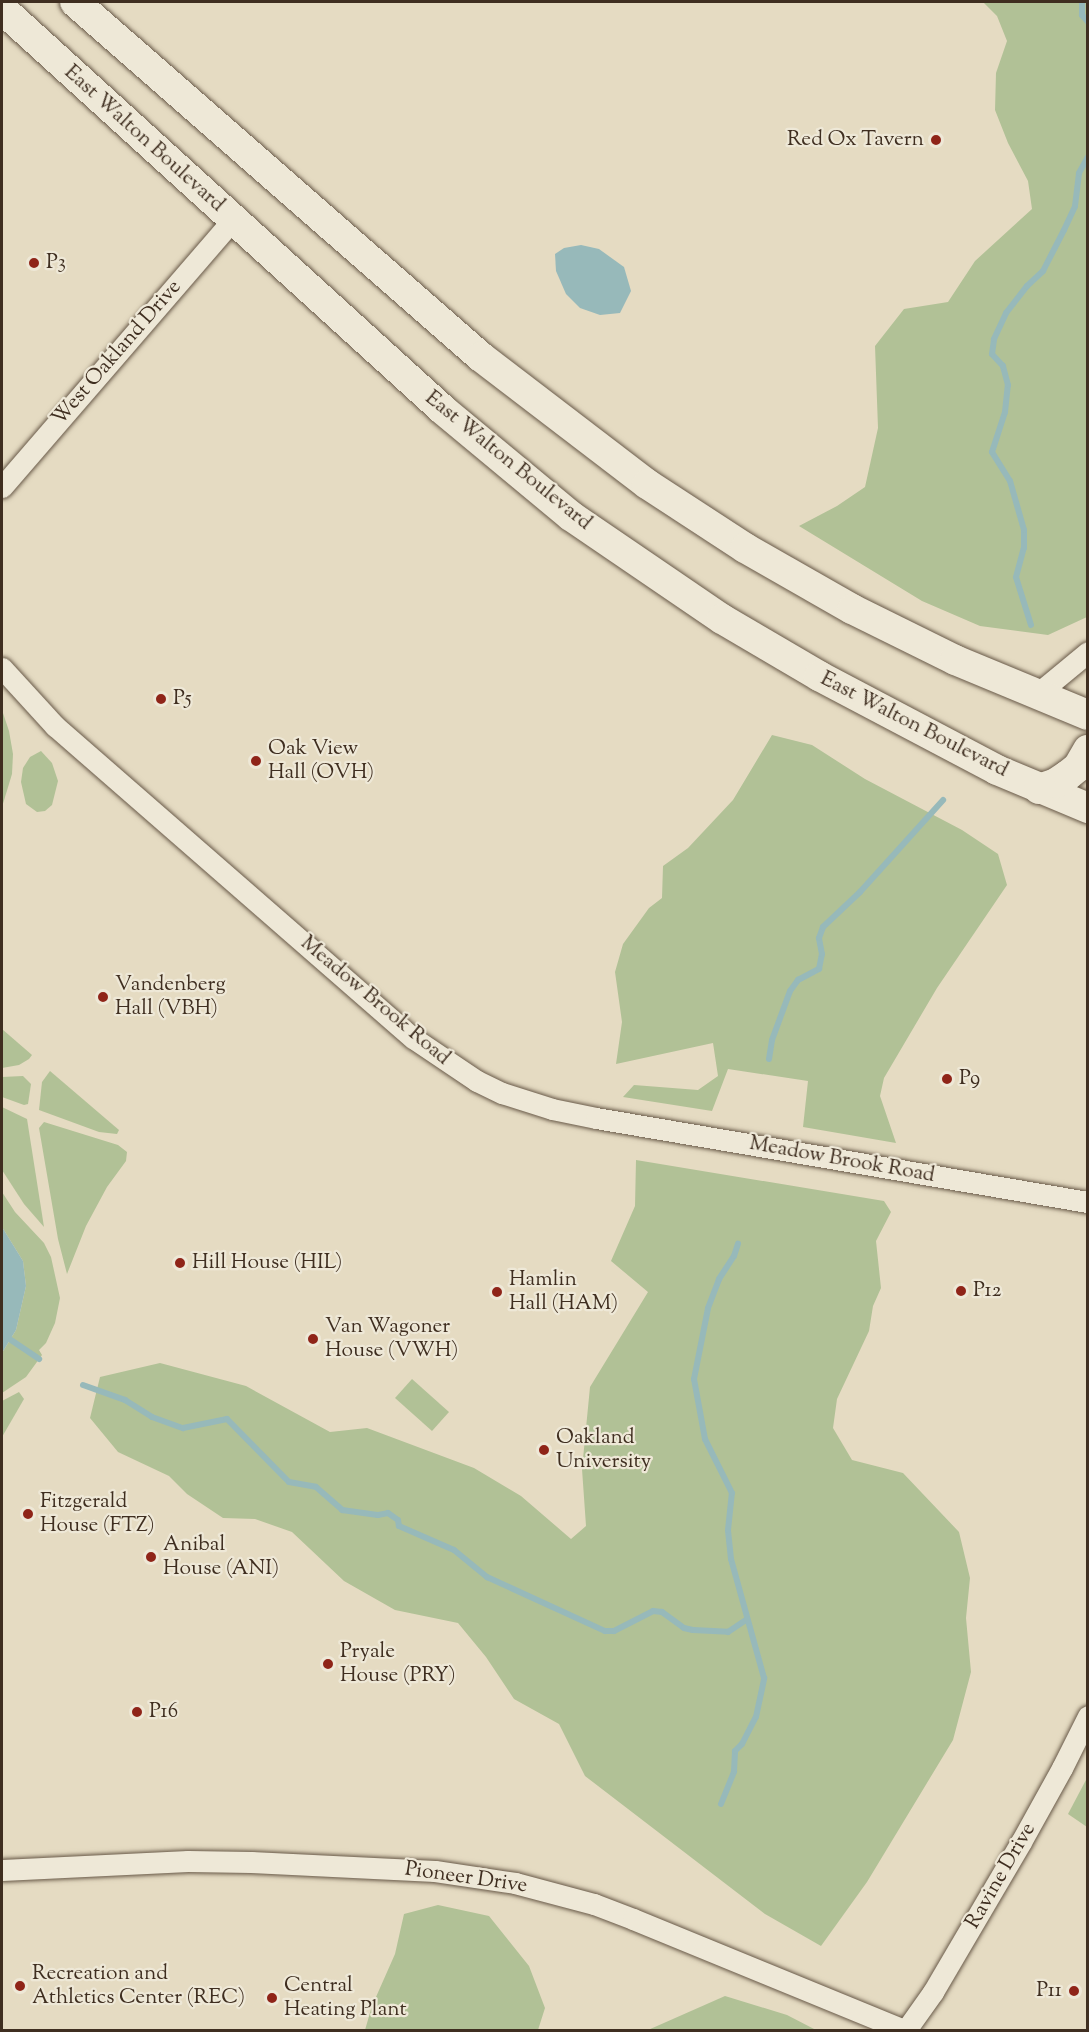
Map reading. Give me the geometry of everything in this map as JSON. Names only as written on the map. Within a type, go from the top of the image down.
[{"type":"main road","points":[[2,2],[2,9]]},
{"type":"main road","points":[[75,2],[481,357],[647,484],[745,548],[852,609],[955,660],[1088,715]]},
{"type":"main road","name":"East Walton Boulevard","points":[[2,9],[476,439],[571,516],[722,619],[819,676],[919,731],[1039,789],[1088,808]]},
{"type":"main road","points":[[1039,789],[1056,783],[1068,775],[1077,767],[1088,750]]},
{"type":"street","name":"West Oakland Drive","points":[[2,487],[233,219]]},
{"type":"street","points":[[1036,694],[1088,652]]},
{"type":"street","name":"Meadow Brook Road","points":[[2,668],[55,726],[413,1038],[477,1081],[502,1093],[596,1118],[1088,1202]]},
{"type":"street","name":"Ravine Drive","points":[[905,2031],[933,1992],[1015,1852],[1088,1716]]},
{"type":"street","name":"Pioneer Drive","points":[[2,1870],[188,1861],[251,1862],[403,1869],[497,1880],[543,1889],[633,1919],[905,2031]]},
{"type":"green space","points":[[983,2],[1087,2],[1087,617],[1048,635],[980,626],[922,601],[799,526],[837,506],[865,487],[878,428],[875,346],[904,309],[948,302],[975,261],[1032,209],[1028,181],[1008,143],[995,110],[996,73],[1007,41],[997,16]]},
{"type":"green space","points":[[2,710],[13,754],[12,774],[2,807]]},
{"type":"green space","points":[[772,735],[812,745],[865,779],[962,830],[998,854],[1007,885],[937,988],[884,1078],[880,1096],[896,1143],[803,1127],[808,1081],[728,1069],[712,1111],[623,1097],[634,1085],[698,1090],[718,1076],[713,1043],[616,1064],[622,1022],[615,972],[623,944],[649,908],[662,898],[663,866],[688,848],[733,800]]},
{"type":"green space","points":[[41,751],[52,763],[58,781],[52,805],[45,811],[37,812],[26,804],[21,782],[23,768],[30,757]]},
{"type":"green space","points":[[2,1029],[32,1055],[29,1059],[19,1065],[2,1068]]},
{"type":"green space","points":[[50,1071],[119,1130],[117,1134],[99,1132],[39,1110],[42,1082]]},
{"type":"green space","points":[[23,1076],[31,1084],[28,1104],[24,1105],[2,1097],[2,1077]]},
{"type":"green space","points":[[2,1107],[27,1119],[44,1227],[24,1204],[2,1170]]},
{"type":"green space","points":[[44,1122],[118,1145],[127,1152],[126,1161],[107,1187],[86,1226],[67,1274],[58,1239],[39,1128]]},
{"type":"green space","points":[[636,1160],[884,1201],[891,1212],[876,1241],[881,1288],[873,1306],[869,1331],[837,1399],[833,1428],[852,1460],[903,1473],[959,1532],[970,1578],[966,1618],[971,1672],[953,1740],[867,1882],[821,1946],[765,1914],[585,1776],[559,1724],[514,1699],[486,1657],[458,1623],[395,1610],[344,1581],[292,1532],[255,1519],[223,1518],[187,1494],[169,1476],[118,1452],[90,1418],[100,1377],[160,1363],[246,1386],[330,1432],[367,1428],[474,1468],[521,1496],[571,1539],[586,1526],[582,1469],[590,1387],[648,1292],[611,1261],[635,1206]]},
{"type":"green space","points":[[2,1192],[15,1212],[44,1243],[51,1257],[60,1298],[55,1323],[46,1343],[39,1350],[42,1355],[26,1377],[2,1393],[2,1353],[16,1330],[26,1286],[23,1261],[2,1227]]},
{"type":"green space","points":[[412,1379],[449,1412],[432,1431],[395,1398]]},
{"type":"green space","points":[[19,1392],[24,1399],[2,1437],[2,1401]]},
{"type":"green space","points":[[1087,1778],[1087,1827],[1068,1814]]},
{"type":"green space","points":[[438,1905],[489,1916],[529,1966],[545,2008],[538,2030],[365,2030],[372,2006],[395,1954],[404,1914]]},
{"type":"green space","points":[[725,1996],[787,2015],[816,2030],[648,2030]]},
{"type":"water","points":[[581,245],[599,249],[624,267],[631,291],[620,313],[600,315],[580,308],[566,294],[556,271],[555,254],[564,248]]},
{"type":"water","points":[[2,1227],[23,1261],[26,1286],[16,1330],[2,1353]]},
{"type":"waterway","points":[[1082,2],[1082,15],[1088,22]]},
{"type":"waterway","points":[[1031,625],[1016,577],[1024,548],[1024,530],[1010,481],[992,452],[1005,412],[1008,385],[1003,366],[992,354],[994,339],[1006,313],[1027,286],[1043,271],[1064,230],[1075,206],[1079,173],[1088,157]]},
{"type":"waterway","points":[[769,1059],[772,1040],[790,991],[798,980],[819,969],[822,954],[819,938],[823,927],[860,892],[943,800]]},
{"type":"waterway","points":[[721,1804],[734,1771],[735,1751],[742,1744],[756,1717],[764,1678],[731,1559],[728,1530],[732,1493],[705,1439],[694,1379],[708,1308],[719,1279],[734,1256],[738,1244]]},
{"type":"waterway","points":[[11,1340],[39,1359]]},
{"type":"waterway","points":[[83,1385],[125,1400],[152,1417],[183,1428],[227,1419],[289,1482],[316,1487],[342,1510],[378,1515],[388,1513],[398,1520],[399,1526],[454,1550],[487,1577],[605,1631],[614,1631],[653,1611],[662,1612],[684,1628],[693,1630],[728,1632],[746,1620]]},
{"type":"place","name":"Red Ox Tavern","points":[[936,140]]},
{"type":"place","name":"P3","points":[[34,263]]},
{"type":"place","name":"P5","points":[[161,699]]},
{"type":"place","name":"Oak View Hall (OVH)","points":[[256,761]]},
{"type":"place","name":"Vandenberg Hall (VBH)","points":[[103,997]]},
{"type":"place","name":"P9","points":[[947,1079]]},
{"type":"place","name":"Hill House (HIL)","points":[[180,1263]]},
{"type":"place","name":"P12","points":[[961,1291]]},
{"type":"place","name":"Hamlin Hall (HAM)","points":[[497,1292]]},
{"type":"place","name":"Van Wagoner House (VWH)","points":[[313,1339]]},
{"type":"place","name":"Oakland University","points":[[544,1450]]},
{"type":"place","name":"Fitzgerald House (FTZ)","points":[[28,1514]]},
{"type":"place","name":"Anibal House (ANI)","points":[[151,1557]]},
{"type":"place","name":"Pryale House (PRY)","points":[[328,1664]]},
{"type":"place","name":"P16","points":[[137,1712]]},
{"type":"place","name":"Recreation and Athletics Center (REC)","points":[[20,1986]]},
{"type":"place","name":"P11","points":[[1074,1991]]},
{"type":"place","name":"Central Heating Plant","points":[[272,1998]]}]
